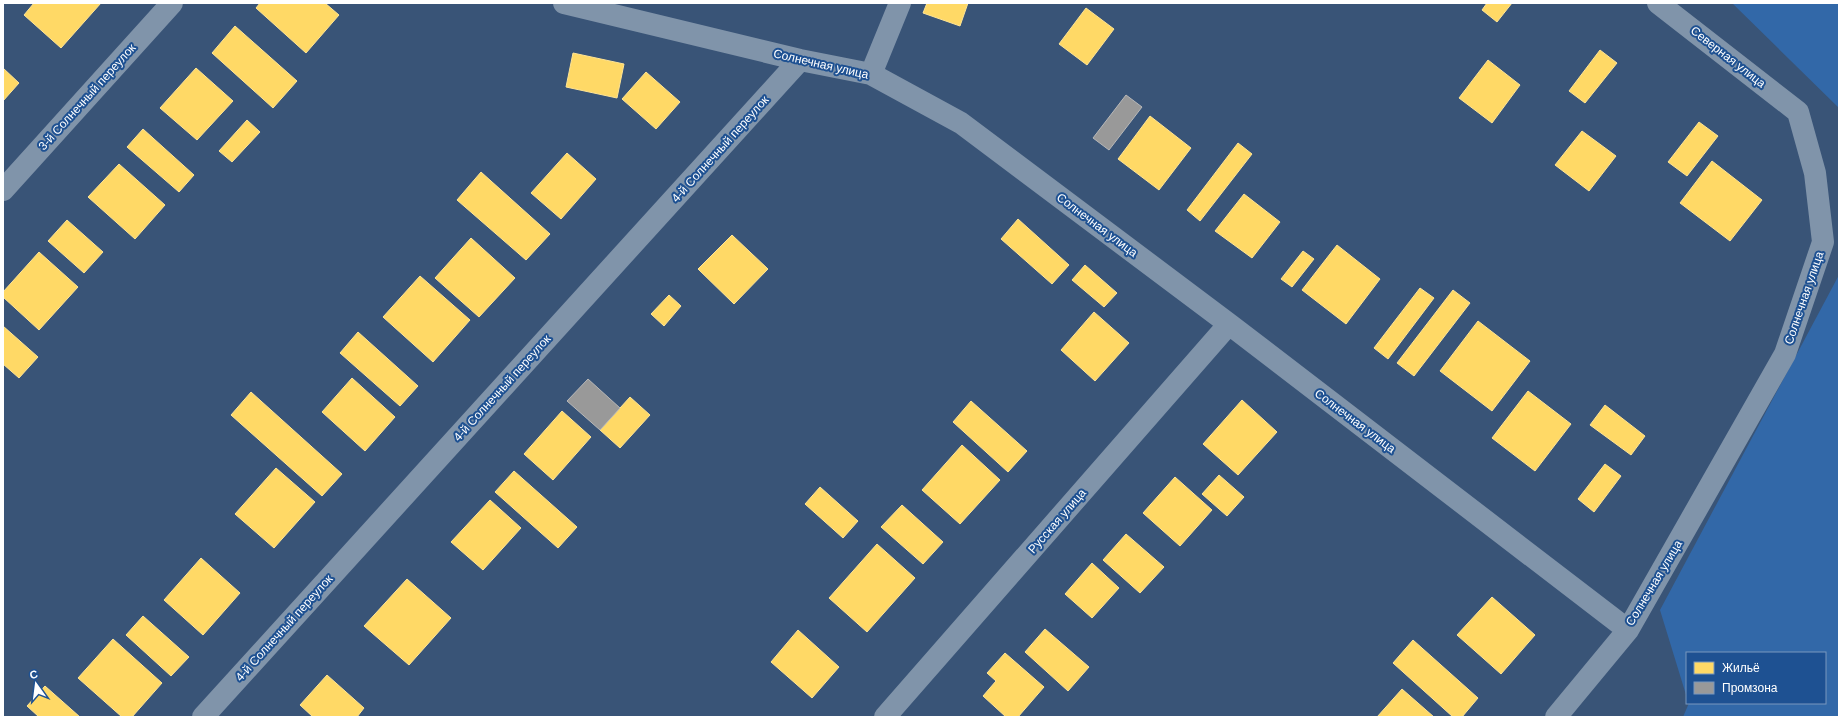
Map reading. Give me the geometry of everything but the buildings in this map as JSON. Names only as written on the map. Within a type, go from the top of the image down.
[{"type":"street","name":"3-й Солнечный переулок","points":[[3,190],[172,3]]},
{"type":"street","name":"Солнечная улица","points":[[564,3],[800,60],[871,74],[961,123],[1229,324],[1628,630],[1785,354],[1824,242],[1815,173],[1798,112]]},
{"type":"street","points":[[871,74],[900,3]]},
{"type":"street","name":"Северная улица","points":[[1658,3],[1798,112]]},
{"type":"street","name":"4-й Солнечный переулок","points":[[203,717],[800,60]]},
{"type":"street","name":"Русская улица","points":[[885,717],[1229,324]]},
{"type":"street","points":[[1556,717],[1628,630]]},
{"type":"shaded area","points":[[1732,3],[1839,3],[1839,108]]},
{"type":"shaded area","points":[[1839,275],[1839,717],[1683,717],[1689,704],[1826,704],[1826,652],[1686,652],[1686,695],[1660,610]]}]
